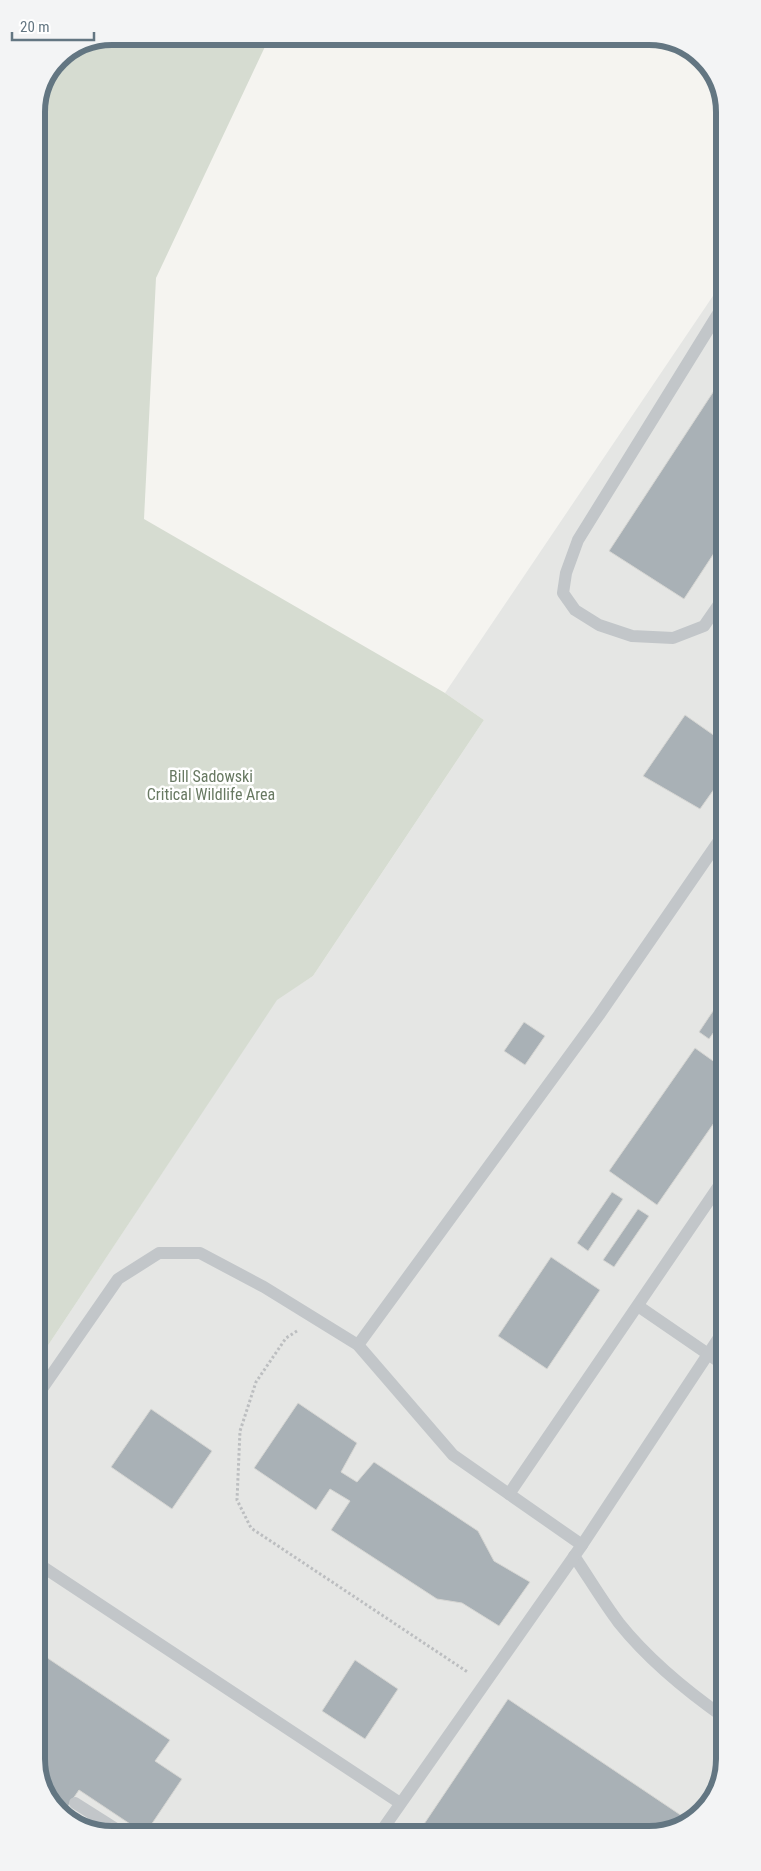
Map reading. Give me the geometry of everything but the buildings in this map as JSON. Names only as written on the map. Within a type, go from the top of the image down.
[{"type":"lane","points":[[716,330],[578,540],[566,573],[563,593],[575,610],[599,625],[632,636],[672,638],[704,626],[716,609]]},
{"type":"lane","points":[[358,1345],[599,1014],[716,845]]},
{"type":"lane","points":[[509,1494],[716,1190]]},
{"type":"lane","points":[[45,1384],[118,1278],[159,1253],[200,1253],[264,1287],[358,1345],[453,1456],[582,1545]]},
{"type":"lane","points":[[638,1306],[716,1360]]},
{"type":"lane","points":[[385,1826],[582,1545],[716,1342]]},
{"type":"lane","points":[[574,1556],[620,1624],[646,1652],[716,1711]]},
{"type":"lane","points":[[45,1568],[400,1803]]},
{"type":"lane","points":[[75,1803],[111,1826]]},
{"type":"path","points":[[316,1319],[286,1338],[256,1382],[240,1431],[236,1500],[251,1528],[485,1683]]},
{"type":"shaded area","points":[[716,291],[715,1772],[709,1789],[702,1800],[686,1815],[670,1822],[649,1826],[99,1825],[82,1819],[71,1812],[59,1800],[52,1789],[46,1768],[45,1350],[277,999],[313,976],[484,720],[445,693]]},
{"type":"green space","name":"Bill Sadowski Critical Wildlife Area","points":[[266,45],[156,278],[144,519],[445,693],[484,720],[313,976],[277,1000],[45,1350],[45,108],[47,95],[59,71],[79,54],[99,46]]}]
